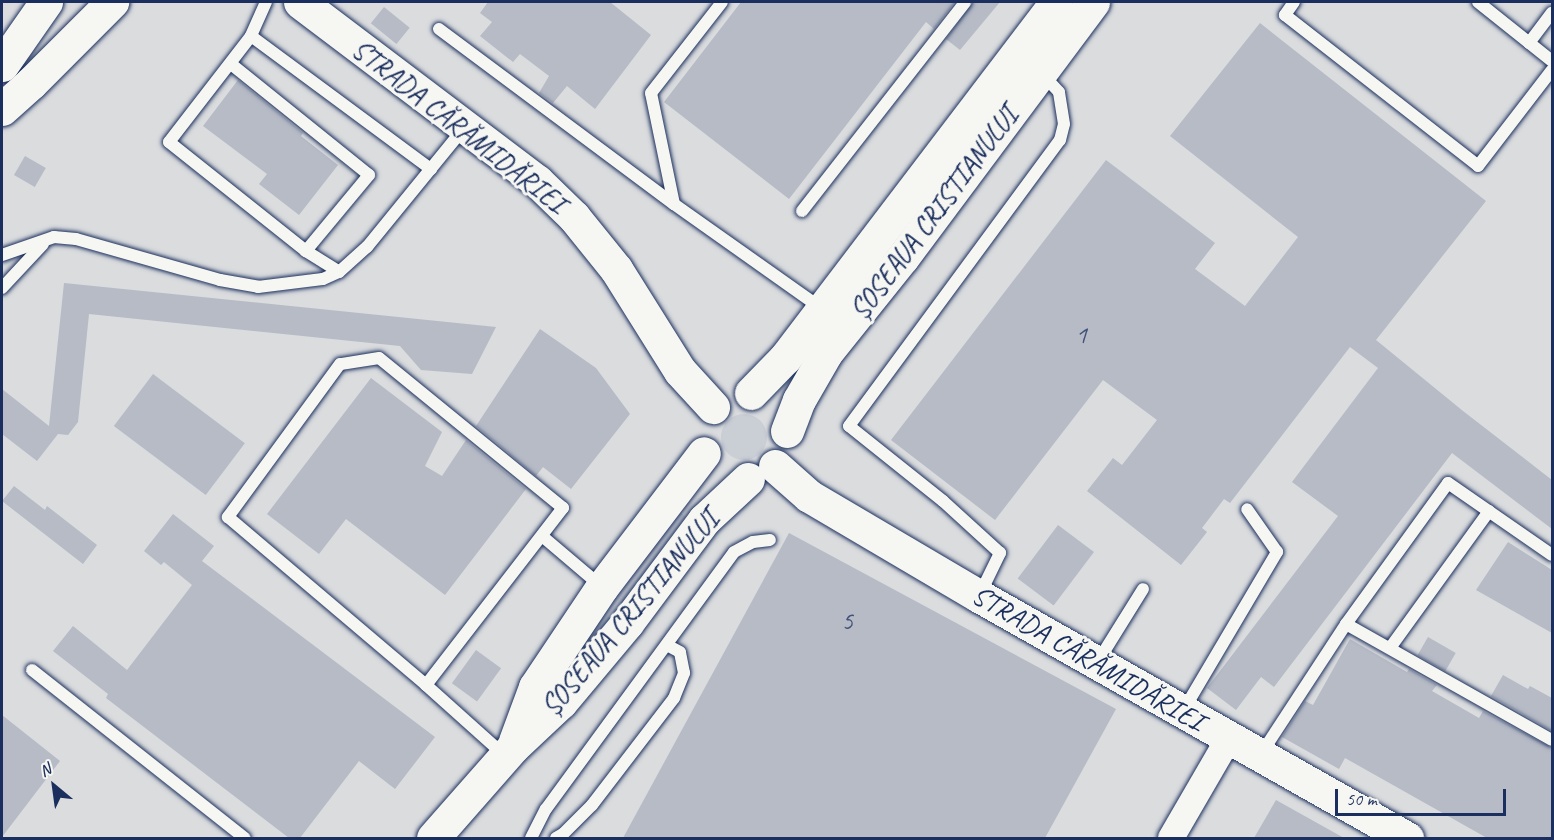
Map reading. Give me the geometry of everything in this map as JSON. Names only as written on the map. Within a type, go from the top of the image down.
[{"type":"street","points":[[2,64],[46,2]]},
{"type":"street","points":[[2,109],[32,83],[112,2]]},
{"type":"street","name":"STRADA CĂRĂMIDĂRIEI","points":[[300,2],[537,181],[574,217],[616,269],[680,371],[712,407]]},
{"type":"street","name":"ȘOSEAUA CRISTIANULUI","points":[[751,393],[768,378],[1056,2]]},
{"type":"street","name":"ȘOSEAUA CRISTIANULUI","points":[[787,432],[799,400],[826,353],[1094,2]]},
{"type":"street","points":[[751,393],[772,403],[779,411],[787,432],[786,447],[761,473],[722,473],[704,453],[701,440],[702,426],[712,407],[734,394],[751,393]]},
{"type":"street","name":"ȘOSEAUA CRISTIANULUI","points":[[509,752],[535,687],[602,587],[704,453]]},
{"type":"street","name":"STRADA CĂRĂMIDĂRIEI","points":[[761,473],[809,496],[1096,664],[1407,838]]},
{"type":"street","name":"ȘOSEAUA CRISTIANULUI","points":[[433,838],[509,752],[561,702],[627,623],[704,520],[761,473]]},
{"type":"street","points":[[1171,838],[1229,738]]},
{"type":"lane","points":[[266,2],[251,36],[169,142],[306,251],[339,272]]},
{"type":"lane","points":[[674,204],[651,93],[722,2]]},
{"type":"lane","points":[[802,211],[965,2]]},
{"type":"lane","points":[[1294,2],[1285,15],[1479,166],[1552,70]]},
{"type":"lane","points":[[1478,2],[1552,61]]},
{"type":"lane","points":[[1530,43],[1552,13]]},
{"type":"lane","points":[[439,29],[674,204],[822,308]]},
{"type":"lane","points":[[251,36],[431,169]]},
{"type":"lane","points":[[231,64],[369,175],[306,251]]},
{"type":"lane","points":[[979,596],[1000,553],[943,501],[849,426],[1060,140],[1064,124],[1059,92],[1041,73]]},
{"type":"lane","points":[[2,255],[54,237],[76,239],[220,280],[258,287],[323,279],[339,272],[367,248],[465,127]]},
{"type":"lane","points":[[2,288],[38,248],[54,237]]},
{"type":"lane","points":[[426,685],[563,508],[380,358],[340,364],[228,517],[426,685],[509,752]]},
{"type":"lane","points":[[1260,755],[1347,624],[1448,483],[1552,555]]},
{"type":"lane","points":[[1183,712],[1277,552],[1246,509]]},
{"type":"lane","points":[[1390,648],[1489,512]]},
{"type":"lane","points":[[542,536],[602,587]]},
{"type":"lane","points":[[531,838],[546,809],[734,552],[753,542],[770,540]]},
{"type":"lane","points":[[1096,664],[1143,589]]},
{"type":"lane","points":[[1347,624],[1552,740]]},
{"type":"lane","points":[[556,838],[592,805],[674,698],[684,673],[680,652],[666,645]]},
{"type":"lane","points":[[32,670],[245,838]]},
{"type":"shaded area","points":[[2,2],[1552,2],[1552,838],[2,838]]},
{"type":"shaded area","points":[[744,414],[760,421],[767,437],[760,453],[744,460],[728,453],[721,437],[728,421]]},
{"type":"shaded area","points":[[677,510],[691,521],[535,717],[567,655]]},
{"type":"building","points":[[488,2],[610,2],[651,35],[595,109],[567,86],[553,103],[539,93],[549,76],[520,54],[513,62],[480,36],[492,22],[480,13]]},
{"type":"building","points":[[741,2],[955,2],[934,29],[926,22],[789,199],[664,102]]},
{"type":"building","points":[[973,2],[1000,2],[960,50],[946,39]]},
{"type":"building","points":[[384,7],[410,28],[396,44],[371,23]]},
{"type":"building","points":[[1260,23],[1486,201],[1376,340],[1552,480],[1552,529],[1452,453],[1274,687],[1261,677],[1236,710],[1207,688],[1338,516],[1292,482],[1378,368],[1350,347],[1230,503],[1224,499],[1202,528],[1207,532],[1181,565],[1087,491],[1113,458],[1122,465],[1157,420],[1103,380],[995,520],[891,440],[1106,160],[1215,243],[1195,269],[1245,306],[1298,237],[1170,136]]},
{"type":"building","points":[[238,80],[303,133],[301,136],[338,165],[299,215],[259,184],[267,174],[203,126]]},
{"type":"building","points":[[25,156],[46,168],[35,187],[14,175]]},
{"type":"building","points":[[64,283],[496,327],[472,374],[421,370],[400,346],[89,314],[78,422],[68,435],[58,434],[37,461],[2,434],[2,389],[49,426]]},
{"type":"building","points":[[540,329],[596,368],[630,414],[571,489],[543,467],[536,476],[476,426]]},
{"type":"building","points":[[153,374],[245,443],[206,495],[114,426]]},
{"type":"building","points":[[371,378],[442,432],[425,466],[442,476],[466,440],[526,489],[445,595],[346,519],[319,554],[267,514]]},
{"type":"building","points":[[14,486],[45,510],[47,506],[97,545],[83,564],[2,501]]},
{"type":"building","points":[[173,514],[214,546],[202,561],[435,737],[395,789],[359,761],[300,838],[289,838],[106,698],[108,694],[53,651],[73,626],[127,670],[192,585],[164,562],[161,565],[144,551]]},
{"type":"building","points":[[1058,525],[1094,552],[1054,606],[1018,579]]},
{"type":"building","points":[[789,533],[1116,709],[1045,838],[623,838]]},
{"type":"building","points":[[1508,542],[1552,570],[1552,633],[1476,590]]},
{"type":"building","points":[[1428,637],[1456,653],[1445,671],[1418,655]]},
{"type":"building","points":[[1350,639],[1407,672],[1409,669],[1437,685],[1432,691],[1479,718],[1483,711],[1552,748],[1552,838],[1487,838],[1345,758],[1339,769],[1282,737],[1305,701],[1313,705]]},
{"type":"building","points":[[476,650],[501,668],[477,701],[452,683]]},
{"type":"building","points":[[1503,675],[1528,689],[1530,686],[1552,698],[1552,731],[1491,696]]},
{"type":"building","points":[[2,715],[60,761],[2,837]]},
{"type":"building","points":[[1276,800],[1344,838],[1254,838]]}]
